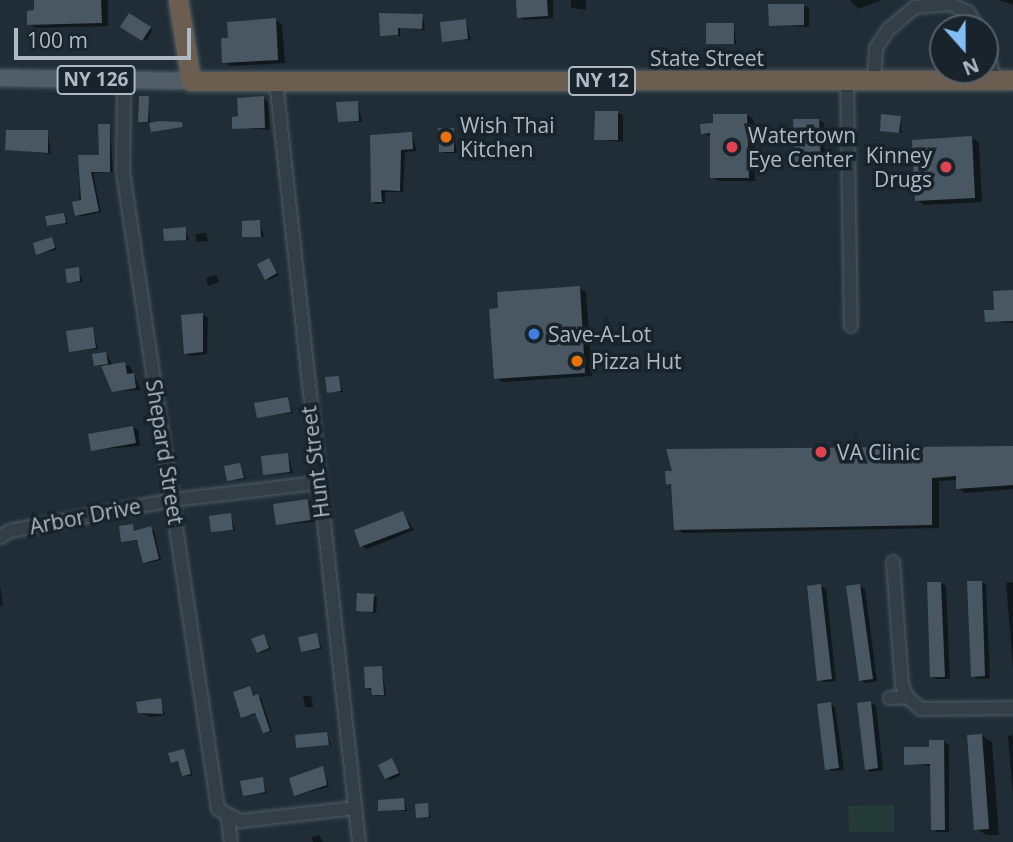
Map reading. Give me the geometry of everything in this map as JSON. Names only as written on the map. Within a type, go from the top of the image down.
[{"type":"highway","points":[[178,0],[191,72]]},
{"type":"highway","name":"State Street","points":[[191,72],[276,81],[1003,79]]},
{"type":"main road","name":"State Street","points":[[0,78],[124,80],[191,72]]},
{"type":"street","points":[[873,79],[876,48],[889,29],[915,7],[950,4],[969,14]]},
{"type":"street","name":"Shepard Street","points":[[124,80],[123,172],[214,794],[218,809],[228,818],[231,842]]},
{"type":"street","points":[[847,80],[851,326]]},
{"type":"street","name":"Hunt Street","points":[[276,81],[317,482],[359,842]]},
{"type":"street","name":"Arbor Drive","points":[[0,537],[10,531],[173,500],[317,482]]},
{"type":"street","points":[[893,562],[902,685],[907,697],[921,709],[1013,708]]},
{"type":"street","points":[[890,698],[907,697]]},
{"type":"street","points":[[228,818],[240,821],[355,808]]},
{"type":"green space","points":[[894,805],[894,832],[849,832],[848,806]]},
{"type":"building","points":[[34,0],[101,0],[102,23],[27,25],[27,11],[34,10]]},
{"type":"building","points":[[516,0],[547,0],[548,16],[517,18]]},
{"type":"building","points":[[768,4],[804,4],[804,25],[769,26]]},
{"type":"building","points":[[129,13],[151,27],[142,41],[120,27]]},
{"type":"building","points":[[379,13],[423,14],[422,29],[398,28],[398,35],[380,36]]},
{"type":"building","points":[[276,18],[278,60],[222,63],[221,38],[228,38],[227,22]]},
{"type":"building","points":[[466,19],[468,39],[442,42],[440,22]]},
{"type":"building","points":[[706,23],[734,23],[734,44],[706,44]]},
{"type":"building","points":[[139,96],[149,96],[148,122],[138,122]]},
{"type":"building","points":[[264,96],[265,128],[232,129],[232,117],[238,116],[237,98]]},
{"type":"building","points":[[358,101],[359,121],[338,122],[336,102]]},
{"type":"building","points":[[595,111],[618,111],[618,140],[594,140]]},
{"type":"building","points":[[713,114],[747,114],[749,178],[710,178],[710,133],[701,134],[700,124],[713,123]]},
{"type":"building","points":[[881,114],[901,116],[899,133],[880,131]]},
{"type":"building","points":[[793,119],[819,119],[821,165],[795,166]]},
{"type":"building","points":[[182,122],[183,127],[151,132],[149,123]]},
{"type":"building","points":[[98,124],[110,124],[110,172],[91,172],[99,211],[75,216],[72,202],[81,200],[78,155],[99,155]]},
{"type":"building","points":[[438,128],[454,128],[454,152],[439,152]]},
{"type":"building","points":[[6,130],[48,130],[48,153],[5,150]]},
{"type":"building","points":[[412,132],[413,149],[401,150],[400,191],[381,190],[382,202],[371,202],[370,135]]},
{"type":"building","points":[[972,136],[975,198],[915,201],[912,140]]},
{"type":"building","points":[[64,213],[66,223],[47,226],[45,216]]},
{"type":"building","points":[[260,220],[261,237],[242,237],[242,221]]},
{"type":"building","points":[[186,227],[186,240],[164,241],[163,229]]},
{"type":"building","points":[[52,237],[55,248],[36,255],[33,243]]},
{"type":"building","points":[[269,258],[277,273],[265,280],[257,264]]},
{"type":"building","points":[[79,267],[80,281],[67,283],[65,269]]},
{"type":"building","points":[[580,286],[585,373],[494,379],[489,309],[498,308],[497,292]]},
{"type":"building","points":[[1013,290],[1013,321],[985,322],[984,310],[994,310],[993,291]]},
{"type":"building","points":[[203,313],[203,352],[184,354],[181,315]]},
{"type":"building","points":[[93,327],[96,348],[69,352],[66,331]]},
{"type":"building","points":[[106,352],[108,364],[94,366],[92,354]]},
{"type":"building","points":[[125,362],[127,374],[134,373],[136,388],[112,392],[101,366]]},
{"type":"building","points":[[339,376],[341,391],[327,393],[325,377]]},
{"type":"building","points":[[288,397],[291,412],[257,418],[254,403]]},
{"type":"building","points":[[133,426],[136,443],[91,451],[88,434]]},
{"type":"building","points":[[1013,446],[1013,485],[956,489],[956,476],[932,478],[932,525],[674,530],[671,484],[666,485],[665,471],[672,471],[666,449]]},
{"type":"building","points":[[288,453],[290,472],[263,475],[261,456]]},
{"type":"building","points":[[240,463],[244,478],[227,481],[224,466]]},
{"type":"building","points":[[308,499],[311,520],[276,525],[273,504]]},
{"type":"building","points":[[403,511],[410,528],[360,547],[354,530]]},
{"type":"building","points":[[231,513],[233,530],[211,532],[209,516]]},
{"type":"building","points":[[133,524],[134,531],[151,526],[159,559],[143,563],[137,540],[121,542],[119,526]]},
{"type":"building","points":[[967,581],[982,581],[985,676],[971,677]]},
{"type":"building","points":[[927,582],[941,582],[945,677],[930,677]]},
{"type":"building","points":[[821,584],[832,679],[817,681],[807,586]]},
{"type":"building","points":[[860,584],[873,679],[859,681],[846,586]]},
{"type":"building","points":[[357,593],[374,594],[373,612],[356,611]]},
{"type":"building","points":[[317,633],[320,648],[301,652],[298,637]]},
{"type":"building","points":[[264,634],[269,648],[257,653],[251,639]]},
{"type":"building","points":[[382,666],[384,695],[372,695],[371,688],[365,688],[364,667]]},
{"type":"building","points":[[250,686],[253,696],[258,694],[270,731],[263,733],[255,713],[241,718],[233,692]]},
{"type":"building","points":[[161,698],[163,714],[138,713],[136,702]]},
{"type":"building","points":[[871,701],[878,768],[865,770],[857,703]]},
{"type":"building","points":[[831,702],[839,768],[825,770],[817,704]]},
{"type":"building","points":[[327,732],[329,745],[296,748],[295,735]]},
{"type":"building","points":[[982,734],[989,829],[974,830],[967,735]]},
{"type":"building","points":[[929,740],[944,740],[945,830],[931,830],[930,764],[904,765],[904,747],[929,747]]},
{"type":"building","points":[[184,749],[191,774],[182,776],[178,761],[171,763],[168,753]]},
{"type":"building","points":[[392,758],[399,773],[385,779],[378,765]]},
{"type":"building","points":[[323,766],[327,785],[294,796],[289,778]]},
{"type":"building","points":[[263,777],[265,792],[243,796],[240,781]]},
{"type":"building","points":[[404,798],[405,810],[378,811],[378,800]]},
{"type":"building","points":[[428,803],[429,817],[416,818],[415,804]]},
{"type":"place","name":"Wish Thai Kitchen","points":[[446,137]]},
{"type":"place","name":"Watertown Eye Center","points":[[732,147]]},
{"type":"place","name":"Kinney Drugs","points":[[946,167]]},
{"type":"place","name":"Save-A-Lot","points":[[534,334]]},
{"type":"place","name":"Pizza Hut","points":[[577,361]]},
{"type":"place","name":"VA Clinic","points":[[821,452]]}]
